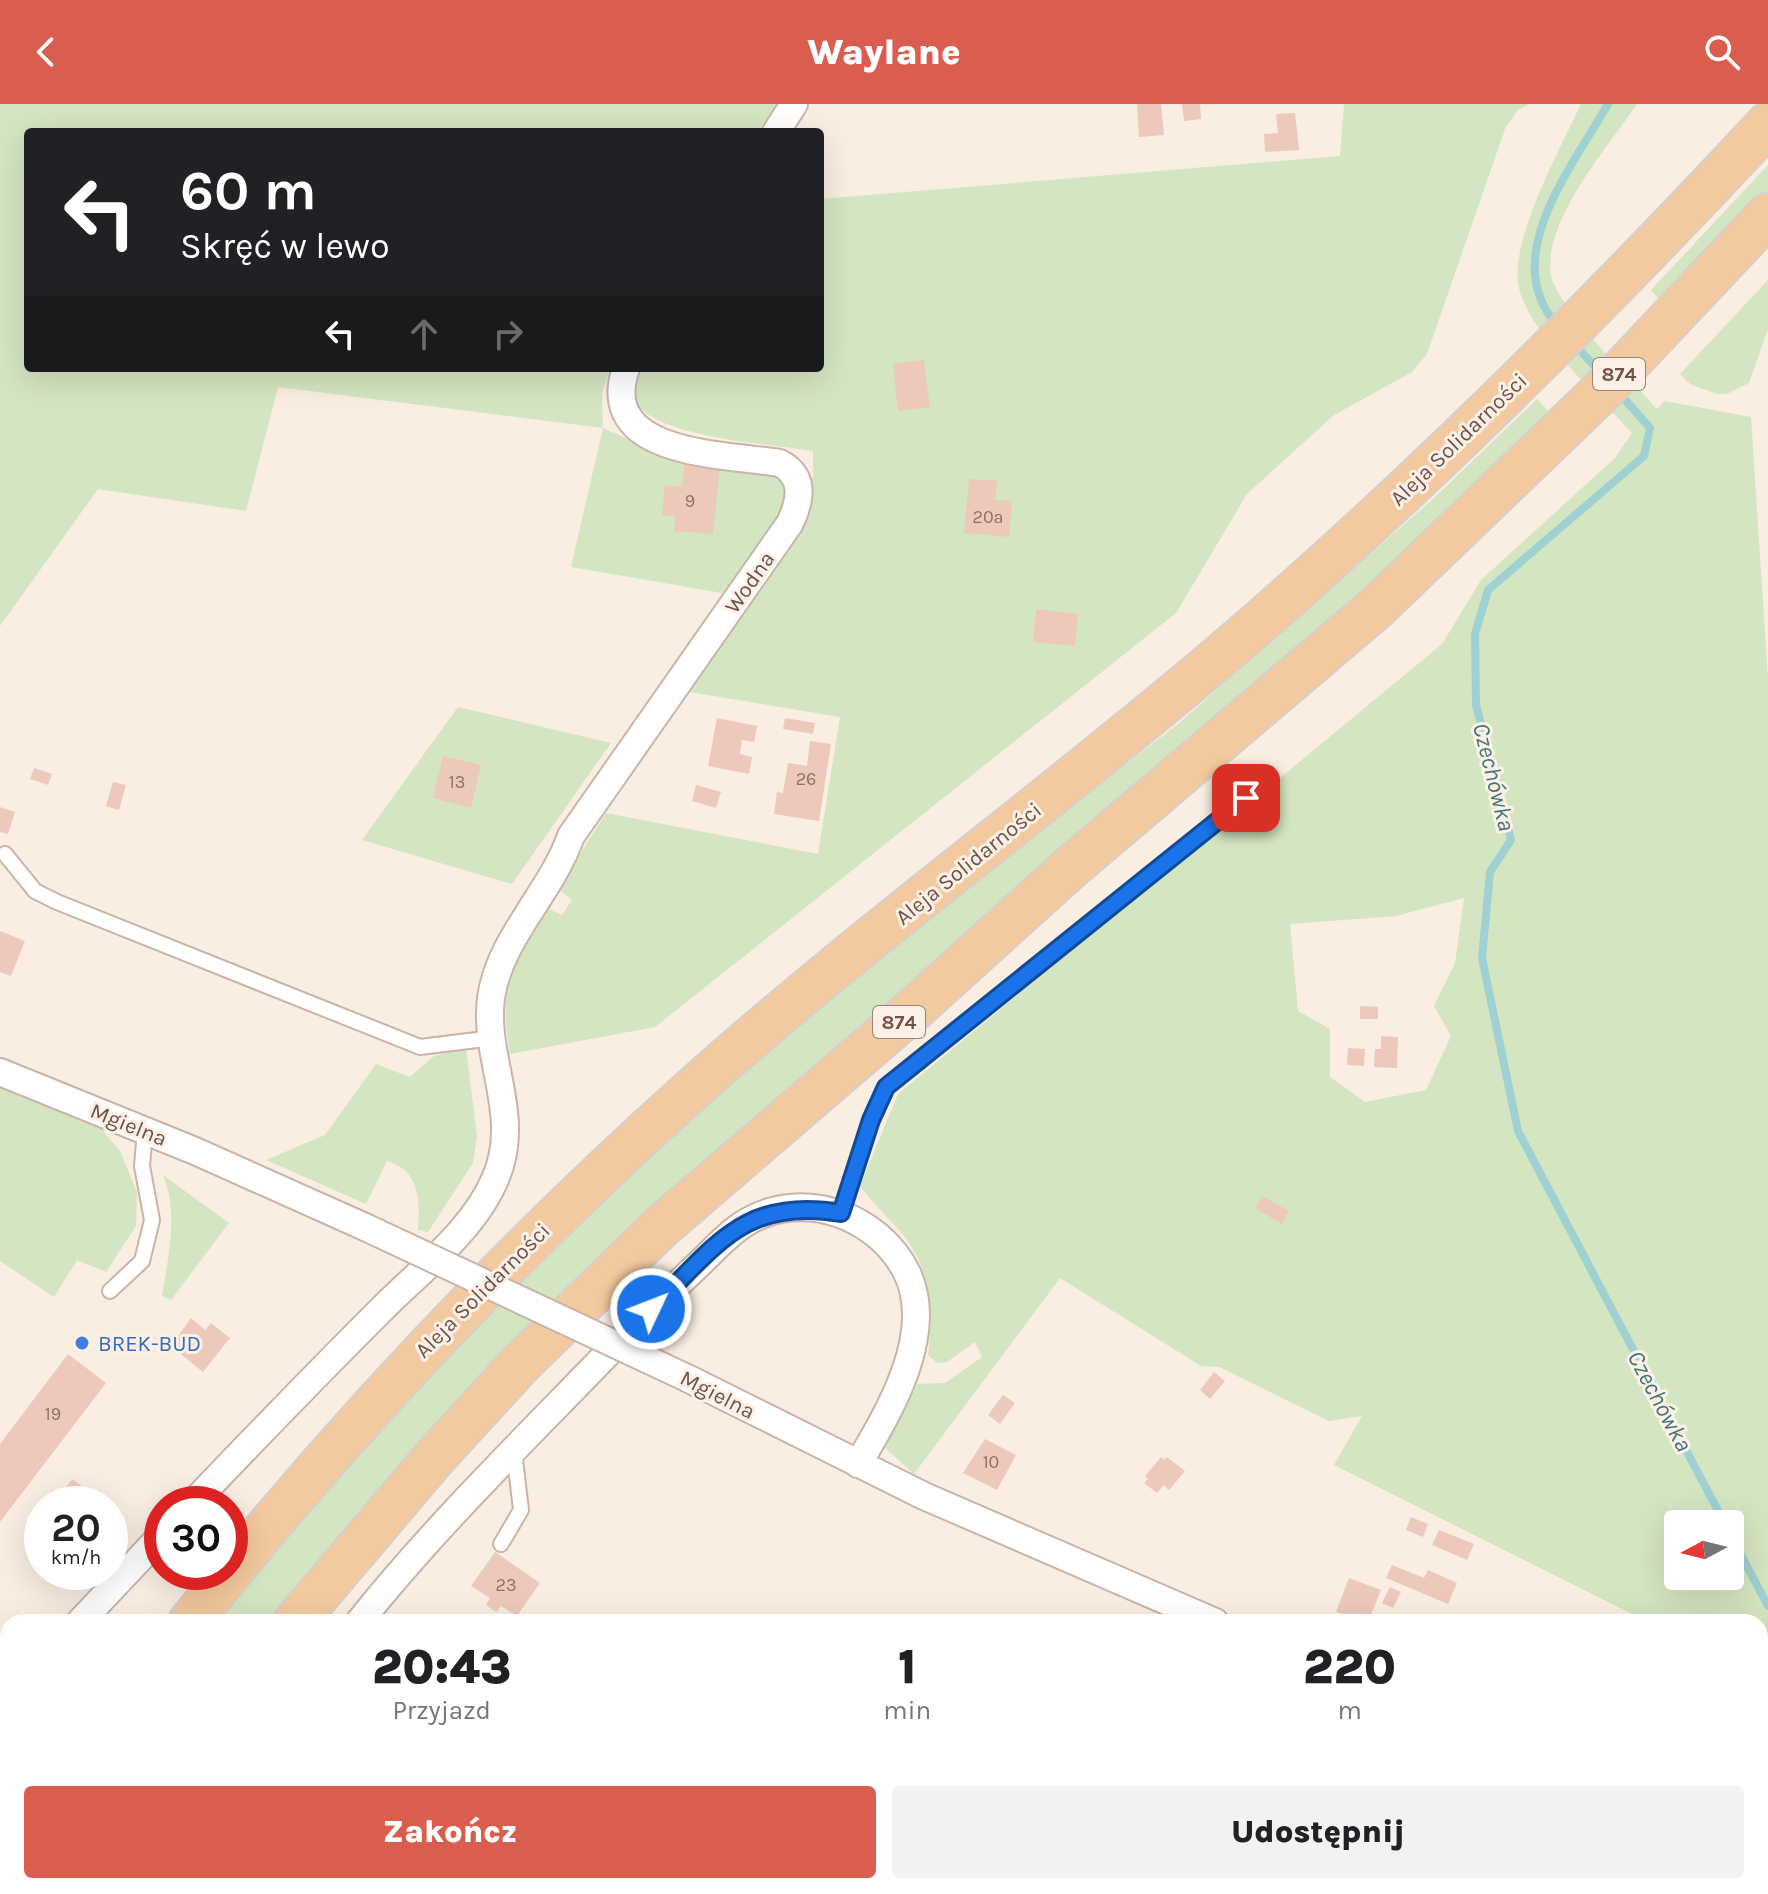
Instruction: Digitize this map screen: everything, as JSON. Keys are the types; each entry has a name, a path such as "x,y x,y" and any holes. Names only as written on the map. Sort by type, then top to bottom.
{"main road":[{"name":"Aleja Solidarności","path":"197,1614 327,1454 461,1310 601,1173 763,1029 1222,654 1410,487 1652,249 1768,124"},
{"name":"874","path":"302,1614 424,1469 520,1364 662,1226 913,1010 1070,868 1309,667 1538,456 1699,291 1768,215"}],"street":[{"path":"779,128 794,104"},
{"name":"Wodna","path":"493,1038 491,997 504,956 552,881 571,836 790,523 797,508 799,481 792,470 780,463 656,442 638,431 624,411 619,388 625,372"},
{"path":"210,1486 450,1240 485,1199 504,1155 506,1132 493,1038"},
{"name":"Mgielna","path":"0,1072 365,1227 687,1378 858,1464 1197,1614"},
{"path":"366,1614 514,1450 651,1309 747,1221 792,1208 841,1213 866,1226 901,1261 916,1302 917,1331 911,1358 858,1464"},
{"path":"88,1614 144,1554"}],"lane":[{"path":"841,1213 871,1120 886,1087 1270,779"},
{"path":"5,854 35,891 57,902 420,1047 493,1038"},
{"path":"110,1291 142,1261 152,1220 142,1166 145,1131"},
{"path":"501,1544 521,1510 514,1450"}],"green space":[{"path":"0,104 777,104 761,128 24,128 24,372 609,372 602,393 603,428 278,387 246,511 98,489 0,626"},
{"path":"1344,104 1529,104 1517,111 1505,129 1427,354 1412,372 1334,415 1247,494 1176,613 655,1027 510,1054 506,1010 510,977 547,908 562,915 572,900 558,889 606,813 818,854 840,717 690,692 805,508 813,476 813,451 718,438 668,424 649,415 636,403 631,386 633,372 824,372 824,199 1340,156"},
{"path":"1581,104 1637,104 1594,163 1567,209 1551,254 1551,275 1556,289 1581,325 1657,409 1665,401 1751,417 1768,679 1768,1614 1632,1614 1334,1465 1362,1416 1329,1421 1219,1367 1201,1366 1060,1278 914,1474 882,1445 913,1384 945,1383 982,1357 975,1342 947,1362 937,1363 928,1355 930,1305 924,1273 909,1243 860,1186 898,1094 1442,644 1481,580 1615,458 1632,433 1565,362 1533,320 1523,300 1518,282 1518,263 1530,217","holes":["1464,898 1455,963 1434,1006 1451,1036 1426,1090 1365,1102 1330,1077 1330,1029 1298,1011 1290,924 1396,916"]},
{"path":"1768,165 1768,198 1666,307 1651,290"},
{"path":"1768,280 1768,329 1749,383 1727,394 1717,394 1690,384 1680,374"},
{"path":"1537,399 1553,416 286,1602 277,1614 210,1614 230,1590 248,1590 248,1567 276,1532 633,1163 948,899 1178,724 1435,497"},
{"path":"603,428 631,440 770,462 791,490 791,502 728,594 571,567"},
{"path":"458,707 611,743 512,884 362,840"},
{"path":"466,1048 477,1136 473,1163 428,1232 418,1230 416,1188 398,1165 387,1161 366,1204 266,1160 325,1135 376,1064 410,1077 434,1056"},
{"path":"0,1084 99,1126 120,1151 137,1192 136,1226 106,1272 77,1260 54,1297 0,1261"},
{"path":"163,1175 229,1223 171,1300 162,1296 171,1220 168,1189"}],"building":[{"path":"1137,104 1161,104 1164,135 1139,137"},
{"path":"1182,104 1200,104 1201,119 1184,121"},
{"path":"1295,113 1299,150 1265,152 1264,134 1278,133 1276,114"},
{"path":"924,360 930,407 898,411 893,364"},
{"path":"684,463 720,467 713,534 674,531 675,516 662,515 665,485 682,487"},
{"path":"969,479 997,481 995,500 1012,501 1009,537 964,533"},
{"path":"1036,609 1078,614 1075,646 1033,642"},
{"path":"717,718 757,726 754,742 742,740 740,754 752,757 749,774 708,766"},
{"path":"785,718 815,723 813,734 783,729"},
{"path":"810,741 831,744 819,821 774,814 777,792 783,793 788,763 807,766"},
{"path":"443,756 481,765 471,808 433,798"},
{"path":"34,768 52,774 48,785 30,779"},
{"path":"113,782 126,785 119,810 106,806"},
{"path":"696,785 721,792 716,808 692,801"},
{"path":"0,807 15,812 8,834 0,832"},
{"path":"0,931 25,941 11,976 0,972"},
{"path":"1360,1006 1378,1007 1378,1019 1360,1019"},
{"path":"1381,1036 1398,1037 1397,1068 1374,1067 1375,1049 1381,1049"},
{"path":"1348,1048 1365,1049 1364,1066 1347,1065"},
{"path":"1262,1196 1289,1211 1282,1224 1255,1208"},
{"path":"191,1318 205,1330 211,1323 230,1338 203,1372 171,1346"},
{"path":"68,1354 106,1383 27,1486 24,1486 24,1491 0,1522 0,1444"},
{"path":"1214,1372 1225,1381 1210,1399 1200,1390"},
{"path":"1003,1395 1015,1403 1000,1424 988,1415"},
{"path":"985,1439 1016,1455 997,1490 963,1473"},
{"path":"1161,1457 1164,1460 1167,1457 1185,1471 1169,1490 1164,1485 1157,1493 1144,1483 1148,1479 1145,1476"},
{"path":"72,1479 82,1486 67,1486"},
{"path":"1411,1517 1428,1524 1423,1537 1406,1530"},
{"path":"1439,1530 1474,1544 1467,1560 1432,1545"},
{"path":"495,1552 540,1583 518,1614 501,1606 497,1612 486,1605 490,1598 471,1586"},
{"path":"1392,1565 1424,1578 1428,1570 1457,1583 1448,1604 1386,1578"},
{"path":"1349,1578 1381,1590 1371,1614 1336,1612"},
{"path":"1390,1587 1401,1592 1393,1608 1382,1603"}],"waterway":[{"name":"Czechówka","path":"1558,326 1541,300 1535,272 1537,243 1560,184 1608,104"},
{"name":"Czechówka","path":"1575,345 1601,373"},
{"name":"Czechówka","path":"1618,392 1650,428 1644,456 1488,590 1475,634 1476,705 1511,840 1490,872 1482,958 1518,1131 1718,1510"},
{"name":"Czechówka","path":"1744,1561 1768,1606"}],"place":[{"name":"BREK-BUD","path":"82,1343"}],"route":[{"path":"651,1309 747,1221 792,1208 841,1213 871,1120 886,1087 1246,798"}]}
